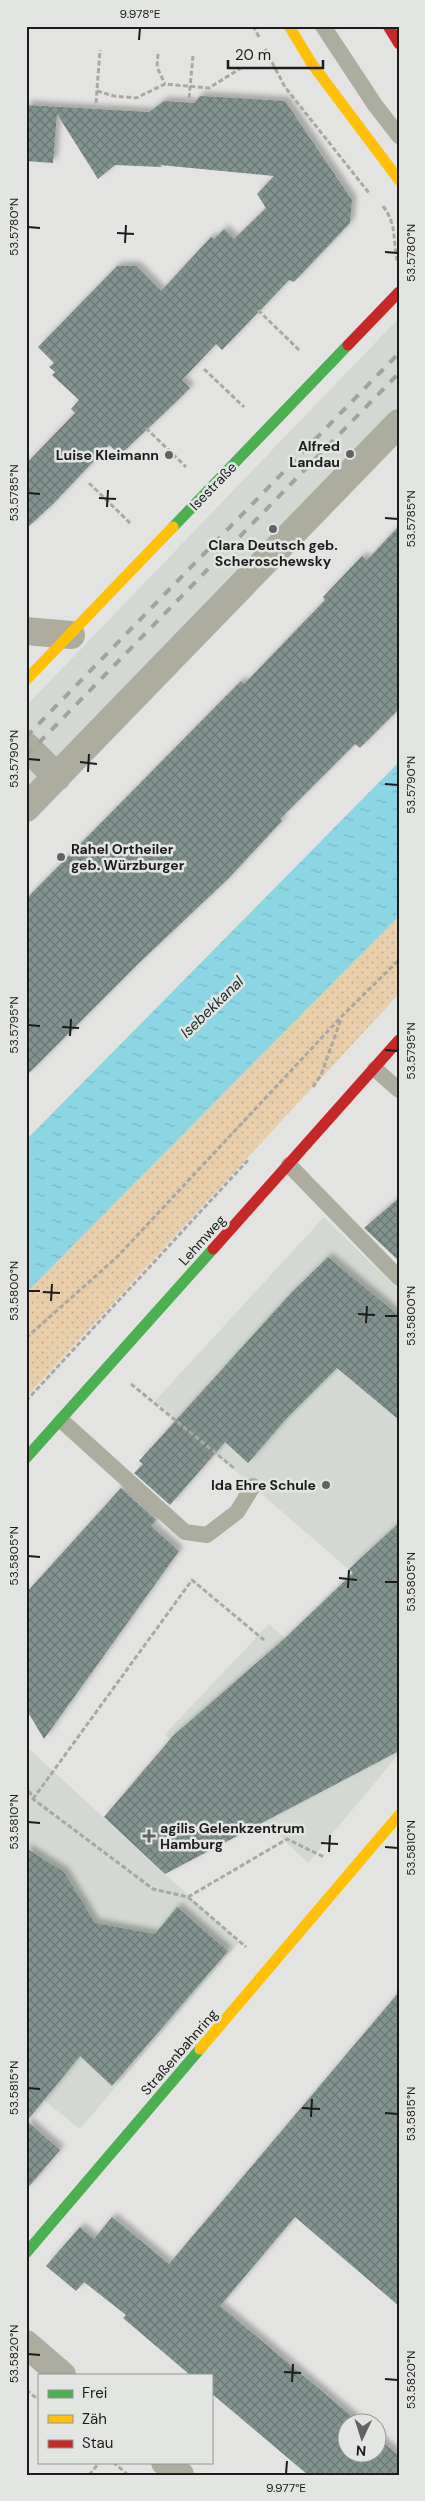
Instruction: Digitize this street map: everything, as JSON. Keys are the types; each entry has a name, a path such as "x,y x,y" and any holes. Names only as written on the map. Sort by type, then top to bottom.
{"street":[{"path":"289,26 312,64 399,180"},
{"path":"388,26 399,44"},
{"name":"Isestraße","path":"26,680 399,292"},
{"path":"26,808 399,423"},
{"path":"26,631 70,635"},
{"path":"26,746 57,777"},
{"name":"Lehmweg","path":"26,1458 62,1421 399,1040"},
{"name":"Straßenbahnring","path":"26,2253 271,1968 399,1815"},
{"path":"26,2344 61,2374"},
{"path":"167,2464 180,2475"}],"lane":[{"path":"323,26 375,106 399,136"},
{"path":"375,1069 399,1090"},
{"path":"288,1165 399,1278"},
{"path":"62,1421 185,1532 207,1535 237,1512 253,1486"}],"path":[{"path":"253,26 260,38"},
{"path":"96,103 100,50"},
{"path":"158,54 157,67 165,84"},
{"path":"189,98 193,56"},
{"path":"272,65 285,87 371,195"},
{"path":"97,91 114,96 136,98 165,84 209,88 240,68"},
{"path":"381,203 390,216 395,228 395,252 399,265"},
{"path":"258,310 299,350"},
{"path":"204,369 244,408"},
{"path":"146,428 186,467"},
{"path":"89,483 131,524"},
{"path":"26,1338 117,1257 342,1016 399,960"},
{"path":"309,1093 321,1075 335,1031 342,1016"},
{"path":"26,1401 251,1156"},
{"path":"110,1366 253,1486"},
{"path":"33,1799 192,1580 264,1640"},
{"path":"26,1784 33,1799 153,1889 188,1897 271,1968"},
{"path":"188,1897 287,1840 352,1870"},
{"path":"26,2390 38,2399"},
{"path":"89,2475 98,2464"},
{"path":"116,2464 128,2475"}],"shaded area":[{"path":"399,318 399,407 88,728 26,789 26,706"},
{"path":"399,916 399,994 26,1397 26,1293"},
{"name":"Ida Ehre Schule","path":"324,1217 399,1290 399,1754 308,1863 198,1759 152,1782 140,1773 171,1740 165,1734 269,1624 327,1676 396,1611 155,1401"},
{"path":"26,1746 239,1942 80,2129 26,2086"}],"water":[{"name":"Isebekkanal","path":"399,762 399,916 26,1293 26,1140"}],"building":[{"path":"200,96 285,101 352,200 350,223 294,282 289,280 222,350 216,344 182,380 190,388 120,455 109,445 53,504 26,529 26,464 75,413 71,409 79,400 52,375 55,372 49,367 54,363 38,347 117,266 136,266 161,291 211,237 214,239 224,229 234,239 266,208 257,194 274,176 160,165 162,167 115,165 98,179 57,114 53,163 26,161 26,105 149,112 164,101 194,103"},
{"path":"399,526 399,709 360,748 355,744 280,819 282,821 229,878 138,964 26,1076 26,899 241,681 244,684 325,600 323,597 362,556 367,560"},
{"path":"399,1198 399,1261 364,1228"},
{"path":"328,1257 399,1316 399,1420 337,1368 286,1419 248,1463 225,1442 170,1505 134,1473 143,1464 139,1461 291,1293"},
{"path":"121,1488 156,1520 151,1526 179,1551 44,1739 26,1709 26,1593"},
{"path":"399,1523 399,1751 165,1874 104,1817 173,1736 284,1639 353,1573 349,1569"},
{"path":"26,1848 64,1872 95,1923 155,1934 177,1907 228,1951 112,2086 80,2056 27,2121 60,2150 26,2190"},
{"path":"399,1992 399,2306 295,2217 220,2306 349,2414 338,2414 338,2464 388,2464 388,2447 399,2456 399,2475 308,2475 212,2394 212,2374 189,2374 123,2318 126,2315 84,2282 76,2291 46,2266 80,2227 94,2239 112,2217 169,2264"}],"railway":[{"path":"26,737 399,353"},
{"path":"26,756 399,373"}],"traffic: fast":[{"path":"173,527 348,345"},
{"path":"26,1458 213,1249"},
{"path":"26,2253 200,2049"}],"traffic: slow":[{"path":"289,26 312,64 399,180"},
{"path":"26,680 173,527"},
{"path":"200,2049 399,1815"}],"traffic: jam":[{"path":"388,26 399,44"},
{"path":"348,345 399,292"},
{"path":"213,1249 399,1040"}],"place":[{"name":"Alfred Landau","path":"350,454"},
{"name":"Luise Kleimann","path":"169,455"},
{"name":"Clara Deutsch geb. Scheroschewsky","path":"273,529"},
{"name":"Rahel Ortheiler geb. Würzburger","path":"61,857"},
{"name":"Ida Ehre Schule","path":"326,1485"},
{"name":"agilis Gelenkzentrum Hamburg","path":"149,1836"}]}
